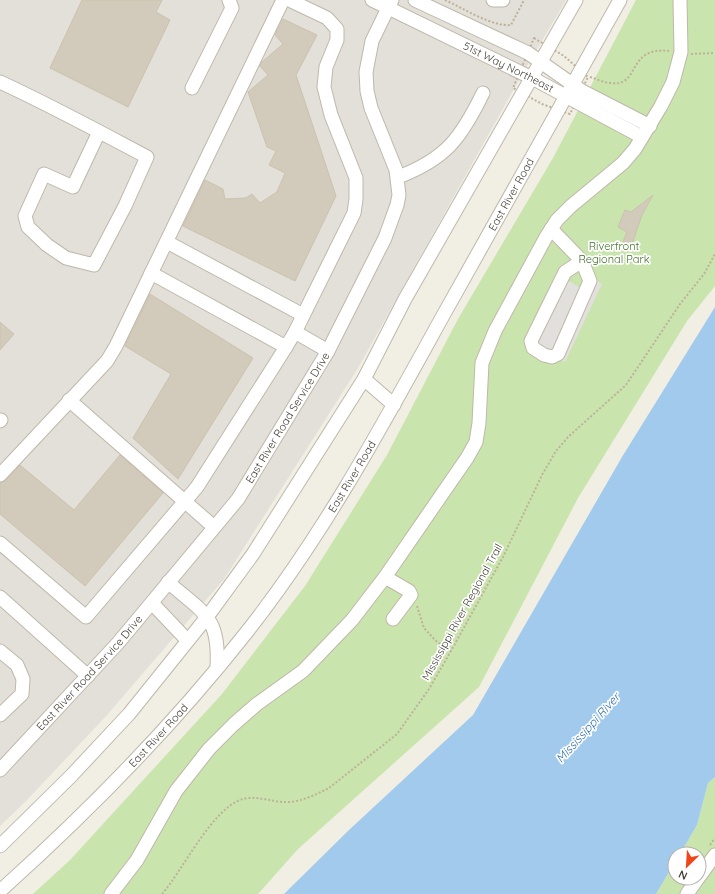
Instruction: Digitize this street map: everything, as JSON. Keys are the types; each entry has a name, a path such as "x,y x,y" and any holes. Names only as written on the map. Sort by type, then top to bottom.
{"street":[{"path":"192,88 232,8 229,0"},
{"path":"0,475 107,361 116,346 283,0"},
{"path":"0,544 86,617 184,500 197,487 295,332 354,214 356,178 331,115 324,87 326,67 337,40 337,29 327,18 289,0"},
{"name":"51st Way Northeast","path":"372,0 390,4 642,137"},
{"name":"51st Way Northeast","path":"415,0 528,54 572,85 650,126"},
{"path":"493,0 503,0"},
{"path":"0,846 36,812 114,731 207,617 253,554 364,378 405,299 576,0"},
{"name":"East River Road","path":"0,891 97,800 186,706 246,633 291,572 337,501 394,406 620,0"},
{"path":"111,894 137,860 176,792 209,749 257,704 303,671 321,654 352,620 385,577 468,458 476,442 479,422 482,363 495,331 551,229 571,206 623,164 650,126 673,82 681,52 680,0"},
{"name":"East River Road Service Drive","path":"0,770 88,676 152,603 251,480 328,351 393,220 399,195 398,177 385,140 371,108 367,91 366,72 372,41 390,4"},
{"path":"0,82 57,109 146,157 125,206 94,265 66,258 47,245 28,227 25,216 44,174 73,186 99,132"},
{"path":"398,177 420,168 444,152 459,134 483,93"},
{"path":"551,229 582,261 590,281 558,354 552,357 544,355 533,348 532,341 565,272 582,261"},
{"path":"166,242 303,315"},
{"path":"151,274 286,347"},
{"path":"295,332 328,351"},
{"path":"364,378 394,406"},
{"path":"69,400 214,527"},
{"path":"385,577 409,592 411,595 393,619"},
{"path":"168,582 207,617 214,628 218,646 217,667"},
{"path":"0,597 88,676"},
{"path":"152,603 187,640"},
{"path":"0,651 17,664 23,679 22,694 0,715"},
{"path":"707,866 715,855"}],"path":[{"path":"445,0 496,24 506,26 511,25 524,0"},
{"path":"588,77 612,84 619,83 628,78 640,58 646,53 658,50 715,53"},
{"name":"Mississippi River Regional Trail","path":"162,894 197,844 220,815 233,802 253,798 289,802 303,799 318,793 329,788 397,734 430,689 503,557 542,475 556,451 568,437 626,385 680,304 704,274 715,254"},
{"path":"411,595 419,610 424,628 436,641 451,651"}],"shaded area":[{"path":"0,0 566,0 520,78 358,368 224,579 107,715 26,801 0,826"},
{"path":"556,273 582,289 591,276 602,284 565,362 524,342"}],"green space":[{"name":"Riverfront Regional Park","path":"636,0 715,0 715,286 687,321 578,498 479,687 298,849 258,894 33,894 70,860 222,694 305,586 387,455 458,319 553,158"},
{"path":"715,777 715,894 656,894 667,875 667,886 707,886 707,846 685,846 697,825 708,783"}],"water":[{"name":"Mississippi River","path":"715,307 715,777 708,783 697,825 685,846 667,846 667,875 656,894 284,894 349,830 473,715 622,457"}],"building":[{"path":"82,0 162,0 156,12 170,20 128,107 50,68"},
{"path":"283,19 317,35 296,75 336,196 295,281 183,226 205,180 223,189 225,199 246,198 252,194 260,203 277,192 285,173 269,165 276,151 267,147 248,92 268,75 260,66 262,62 283,44 275,35"},
{"path":"653,195 642,215 631,247 622,244 627,232 618,227 625,210 631,212"},
{"path":"150,294 253,358 178,479 133,438 171,374 125,346"},
{"path":"0,322 14,334 0,350"},
{"path":"120,455 163,493 85,586 0,514 0,483 6,480 20,465 74,510"}]}
